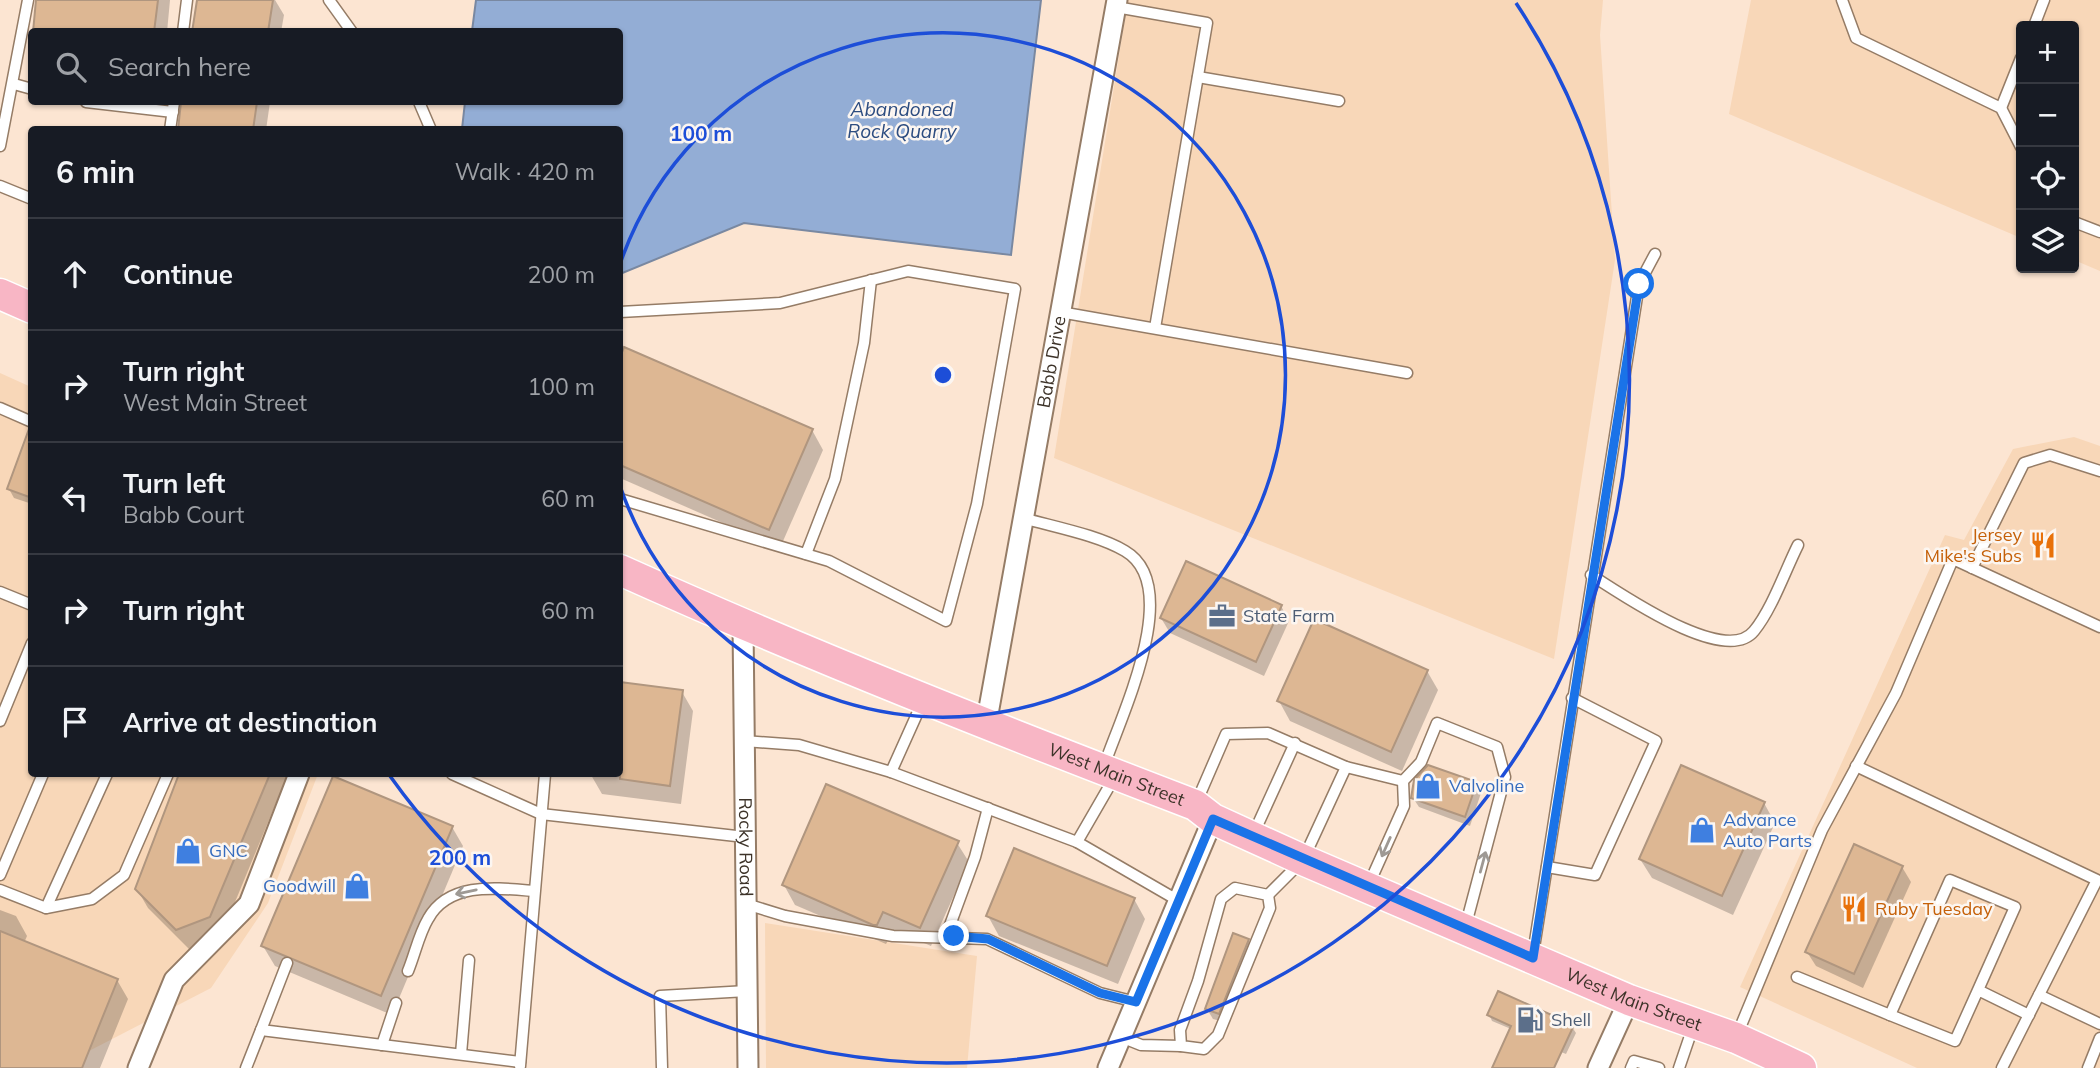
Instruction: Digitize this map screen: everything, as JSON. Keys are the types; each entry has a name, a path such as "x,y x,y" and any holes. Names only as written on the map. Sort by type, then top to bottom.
{"main road":[{"path":"0,293 28,306"},
{"name":"West Main Street","path":"623,571 743,625 1110,772 1204,812 1367,888 1629,1000 1736,1038 1801,1068"}],"street":[{"name":"Babb Drive","path":"986,724 1116,4"},
{"name":"Rocky Road","path":"743,625 748,1068"},
{"path":"138,1068 174,980 248,904 298,777"},
{"path":"1108,1068 1179,901 1204,812"},
{"path":"1598,1068 1629,1000"}],"lane":[{"path":"0,146 29,0"},
{"path":"184,28 187,0"},
{"path":"329,0 349,28"},
{"path":"1842,0 1856,38 2001,108 2016,137"},
{"path":"2036,21 2044,0"},
{"path":"1116,4 1207,23 1155,328"},
{"path":"2001,108 2016,70"},
{"path":"1198,77 1339,101"},
{"path":"14,84 28,88"},
{"path":"138,105 173,107 171,126"},
{"path":"420,105 429,126"},
{"path":"0,186 28,198"},
{"path":"2079,224 2100,232"},
{"path":"1533,958 1591,575 1639,284 1655,254"},
{"path":"623,312 780,303 908,271 1015,289 977,504 946,621 829,561 623,500"},
{"path":"806,554 835,479 864,344 871,280"},
{"path":"1060,312 1408,373"},
{"path":"0,408 28,420"},
{"path":"1972,568 2024,463 2050,455 2100,471"},
{"path":"1023,517 1125,551 1139,562 1147,580 1152,607 1147,638 1110,772 1077,842"},
{"path":"1591,575 1630,600 1693,632 1717,642 1737,641 1753,633 1798,545"},
{"path":"1736,1038 1822,830 1896,693 1953,559 2100,627"},
{"path":"0,592 28,603"},
{"path":"0,721 28,653"},
{"path":"1547,867 1595,875 1656,741 1572,698"},
{"path":"891,772 924,699"},
{"path":"1367,888 1404,806 1404,781 1421,762 1437,723 1497,747 1506,777 1465,928"},
{"path":"1204,812 1226,734 1268,733 1346,767 1404,781"},
{"path":"744,741 799,745 891,772 1077,842 1179,901"},
{"path":"1253,835 1295,743"},
{"path":"1856,766 2099,878 2002,1068"},
{"path":"1268,895 1303,860 1346,767"},
{"path":"0,876 42,777"},
{"path":"46,908 106,777"},
{"path":"0,890 46,908 92,899 124,875 167,777"},
{"path":"459,777 541,814 745,838"},
{"path":"261,1030 461,1054 520,1065 545,777"},
{"path":"946,936 975,857 988,808"},
{"path":"1797,977 1890,1015 1955,1041 2015,907 1950,880 1890,1015"},
{"path":"408,971 429,917 457,893 493,888 534,891"},
{"path":"1181,1046 1180,1030 1198,981 1221,899 1235,888 1268,895"},
{"path":"1121,1037 1141,1045 1204,1049 1218,1035 1270,908 1268,895"},
{"path":"746,904 785,916 892,936 988,939 1100,993 1136,1002"},
{"path":"461,1054 469,960"},
{"path":"246,1068 287,963"},
{"path":"1978,990 2029,1014"},
{"path":"662,1068 660,996 747,991"},
{"path":"2039,995 2100,1024"},
{"path":"382,1045 396,1003"},
{"path":"1679,1068 1694,1023"},
{"path":"2088,1068 2100,1038"},
{"path":"1631,1068 1634,1061 1659,1068"}],"shaded area":[{"path":"1128,0 1603,0 1600,35 1615,260 1554,659 1054,458"},
{"path":"1751,0 2100,0 2100,271 2079,262 2079,21 2016,21 2016,236 1729,114"},
{"path":"0,373 28,386 28,777 317,777 268,903 211,988 56,1068 0,1068"},
{"path":"2074,437 2100,446 2100,1068 1917,1068 1740,987 1945,535 1964,540 2013,449"},
{"path":"765,923 977,956 967,1068 766,1068"}],"water":[{"name":"Abandoned Rock Quarry","path":"476,0 1041,0 1011,255 744,223 623,273 623,126 462,126 465,105 623,105 623,28 472,28"}],"building":[{"path":"36,0 158,0 154,28 33,28"},
{"path":"197,0 273,0 269,28 193,28"},
{"path":"181,105 257,105 254,126 178,126"},
{"path":"624,347 813,429 769,530 623,466"},
{"path":"28,432 28,497 7,489"},
{"path":"1186,561 1282,605 1256,662 1160,618"},
{"path":"1314,619 1428,670 1391,752 1277,701"},
{"path":"623,682 683,690 670,786 620,779 623,777"},
{"path":"1428,765 1477,782 1465,817 1411,798 1414,780"},
{"name":"Advance Auto Parts","path":"1681,765 1765,802 1722,896 1639,859"},
{"path":"178,777 269,777 210,917 176,930 135,889"},
{"name":"Goodwill","path":"333,777 453,826 381,996 261,946"},
{"path":"826,784 959,841 920,928 883,912 877,925 873,925 782,885"},
{"name":"Ruby Tuesday","path":"1854,844 1903,866 1854,974 1805,952"},
{"path":"1014,848 1135,898 1107,966 986,916"},
{"path":"0,931 118,979 82,1068 0,1068"},
{"path":"1233,933 1249,939 1219,1014 1205,1009"},
{"path":"1498,991 1574,1025 1554,1068 1492,1068 1511,1026 1487,1015"}],"place":[{"name":"Jersey Mike's Subs","path":"2043,545"},
{"name":"State Farm","path":"1222,616"},
{"name":"Valvoline","path":"1428,786"},
{"name":"Advance Auto Parts","path":"1702,830"},
{"name":"GNC","path":"188,851"},
{"name":"Goodwill","path":"357,886"},
{"name":"Ruby Tuesday","path":"1854,909"},
{"name":"Shell","path":"1530,1020"}],"route":[{"path":"954,936 988,939 1100,993 1136,1002 1213,819 1533,958 1639,284"}]}
